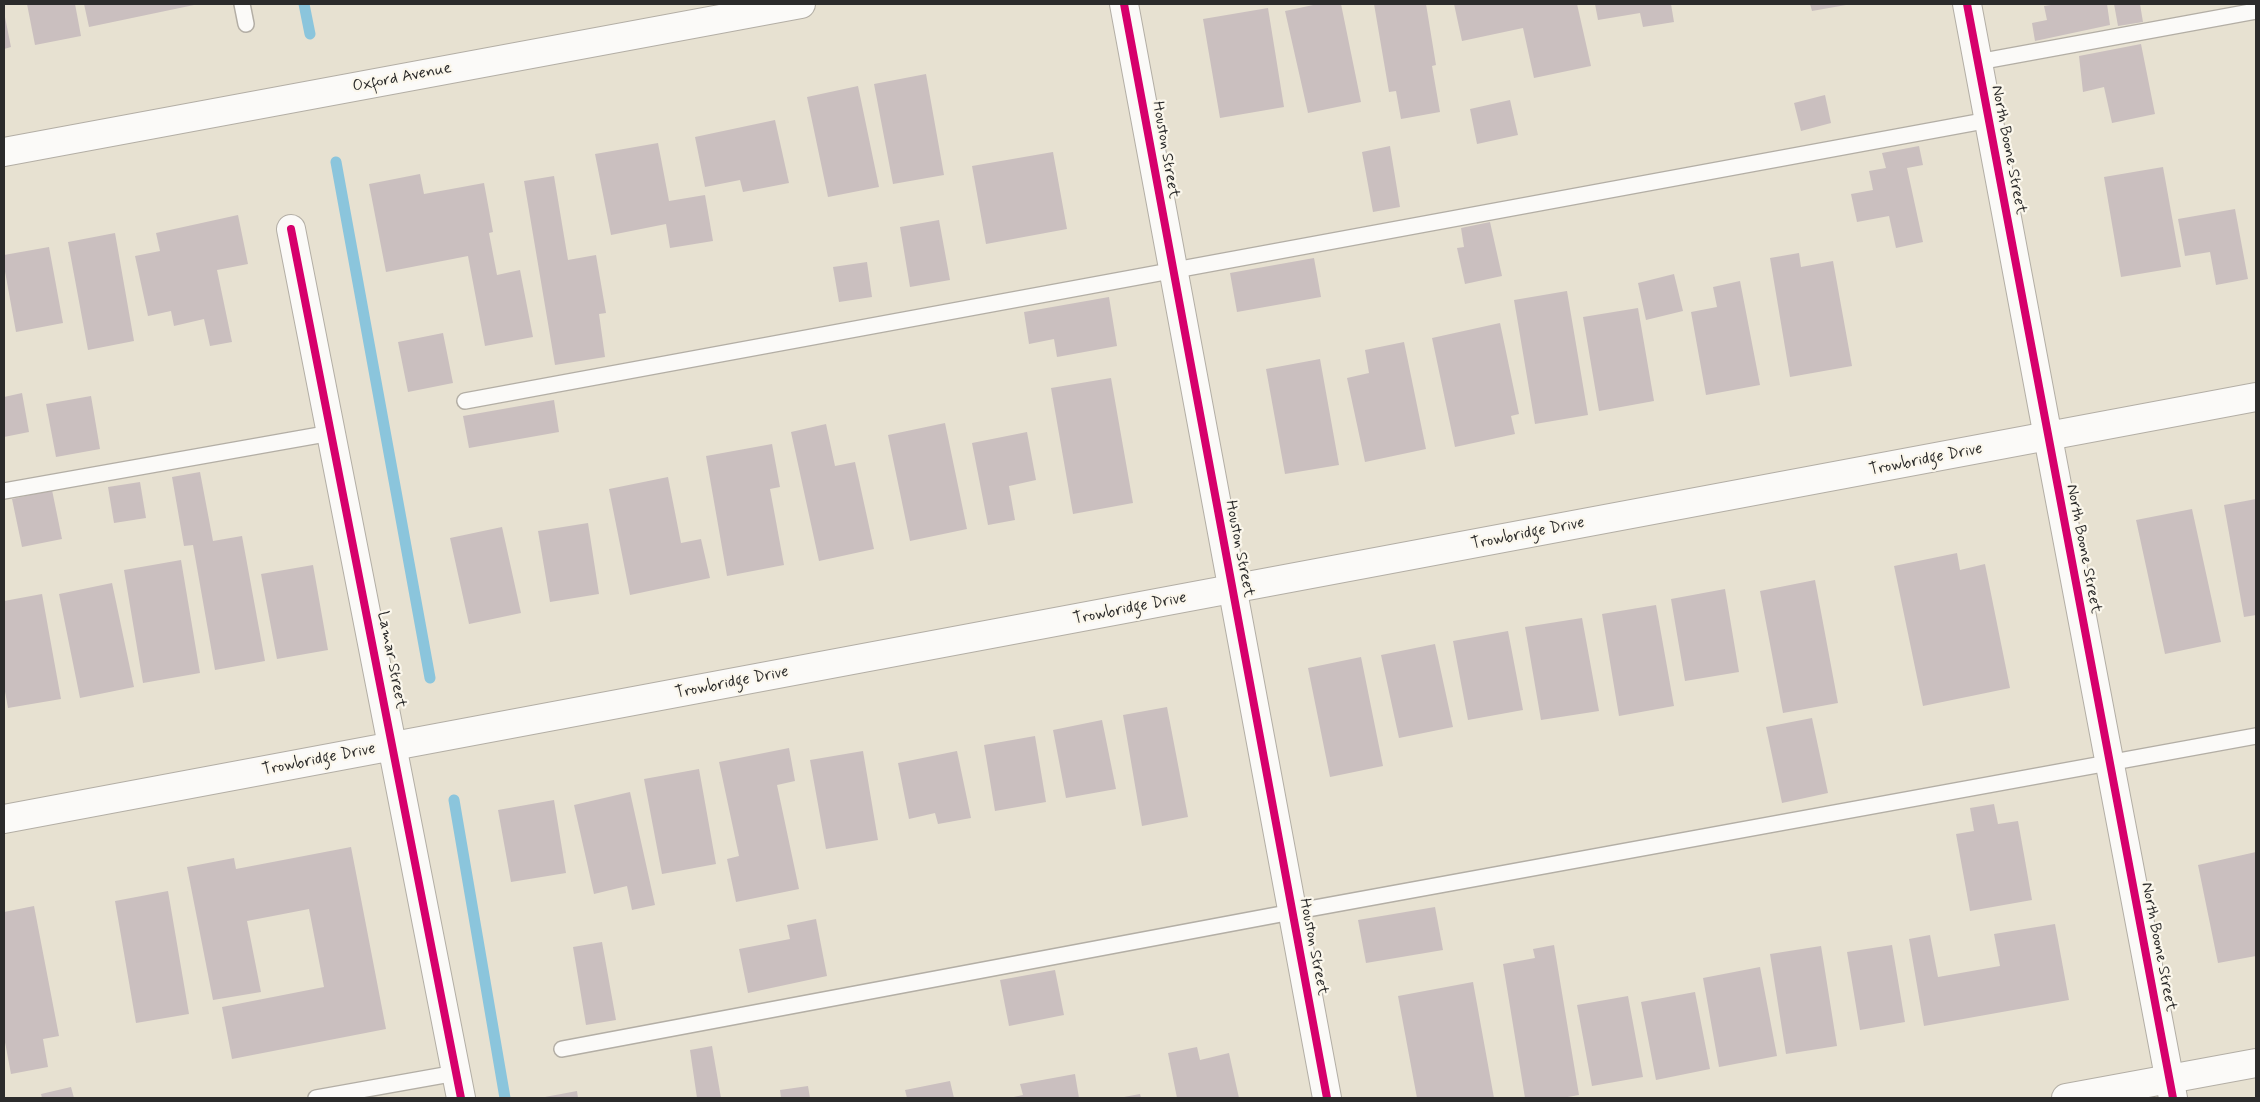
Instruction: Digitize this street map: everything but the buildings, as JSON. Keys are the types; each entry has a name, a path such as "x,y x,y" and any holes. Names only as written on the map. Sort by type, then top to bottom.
{"street":[{"name":"Oxford Avenue","path":"4,152 800,4"},
{"name":"Houston Street","path":"1124,4 1327,1098"},
{"name":"North Boone Street","path":"1967,4 2171,1089"},
{"name":"Lamar Street","path":"291,228 394,746 458,1086"},
{"name":"Trowbridge Drive","path":"4,820 2256,397"},
{"path":"2066,1098 2171,1089 2256,1063"}],"lane":[{"path":"242,4 246,24"},
{"path":"1978,62 2256,11"},
{"path":"465,401 1989,120"},
{"path":"4,492 332,433"},
{"path":"562,1049 1292,912 2256,736"},
{"path":"316,1098 458,1086"}],"waterway":[{"path":"304,4 310,34"},
{"path":"336,162 430,678"},
{"path":"454,800 505,1098"}],"cycle path":[{"path":"1124,4 1327,1098"},
{"path":"1967,4 2173,1098"},
{"path":"291,229 461,1098"}]}
